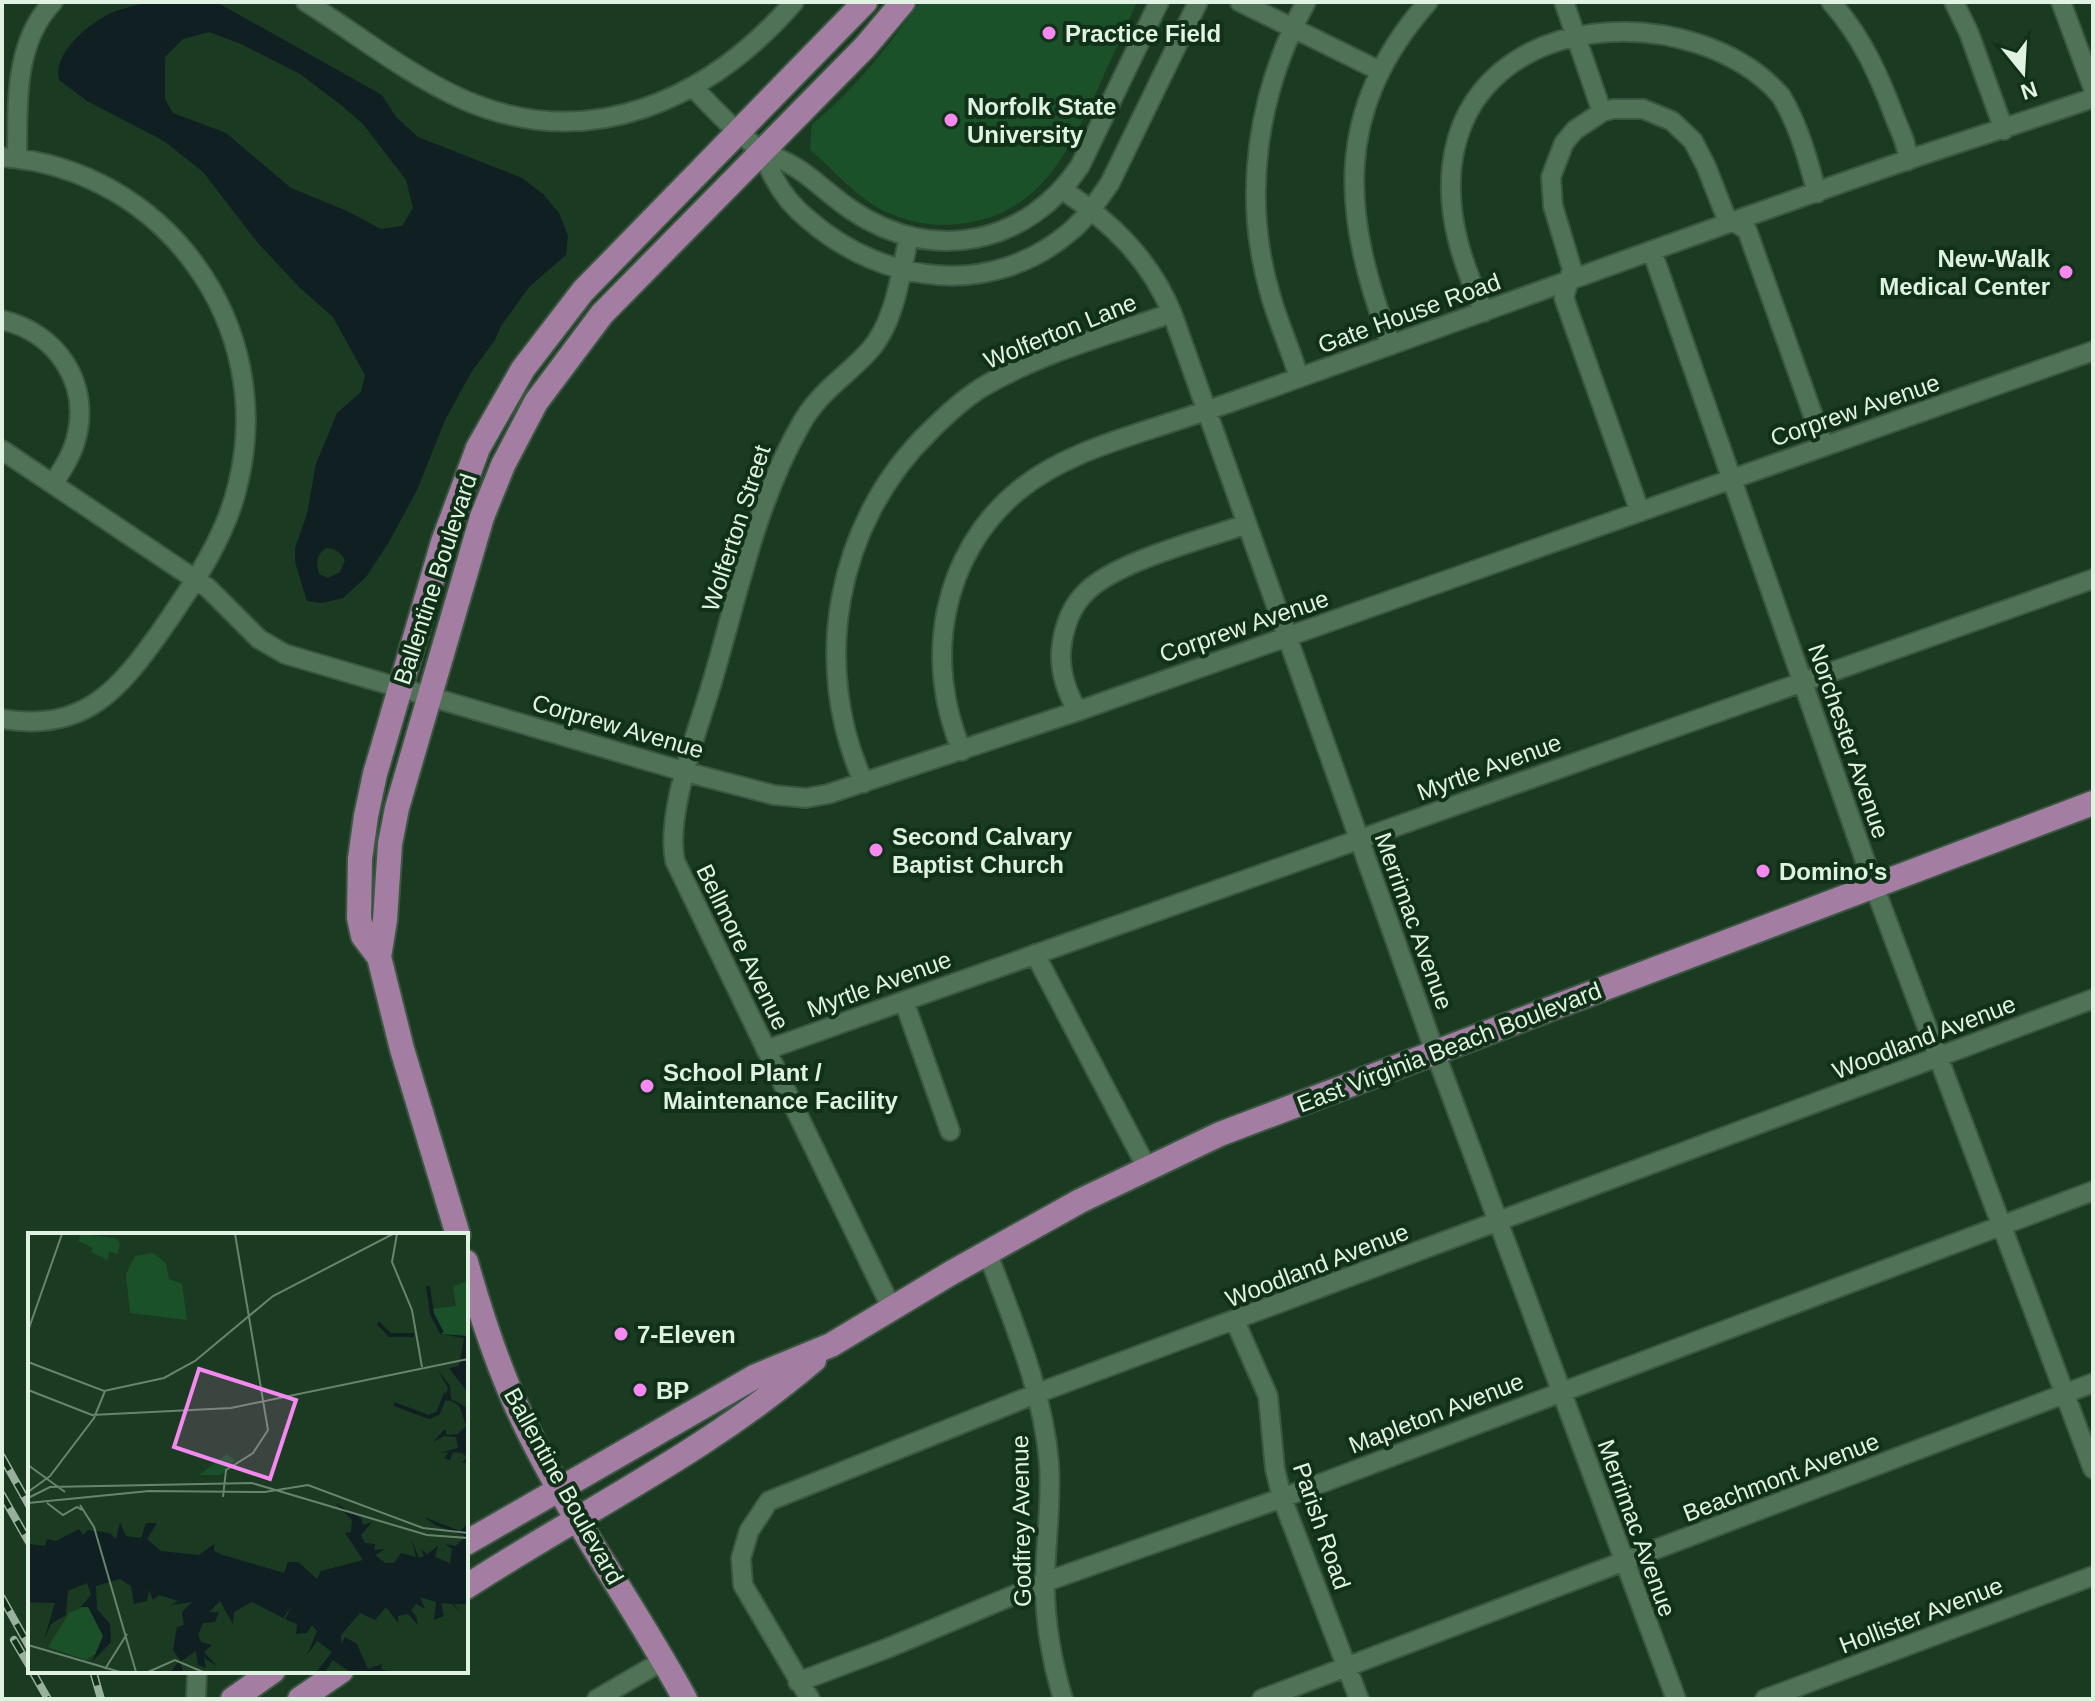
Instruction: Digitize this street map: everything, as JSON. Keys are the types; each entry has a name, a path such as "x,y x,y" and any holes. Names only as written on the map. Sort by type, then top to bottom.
{"main road":[{"name":"Ballentine Boulevard","path":"379,957 369,948 361,927 360,859 375,774 443,542 478,448 504,400 551,330 583,291 865,2"},
{"name":"Ballentine Boulevard","path":"457,1233 402,1049 379,957 390,844 397,808 482,517 503,465 536,402 602,314 865,47 903,2"},
{"name":"East Virginia Beach Boulevard","path":"468,1542 756,1376 831,1345 1080,1201 1220,1134 2093,803"},
{"name":"Ballentine Boulevard","path":"468,1268 490,1340 513,1398 578,1521 685,1699"},
{"name":"East Virginia Beach Boulevard","path":"468,1586 707,1442 772,1396 831,1345"},
{"path":"233,1699 270,1673"},
{"path":"300,1699 338,1673"}],"street":[{"path":"2,719 45,722 96,704 114,690 151,645 196,580 228,516 243,458 244,390 229,325 202,271 184,249 136,205 83,175 55,165 10,158 23,57 38,20 53,2"},
{"path":"309,3 436,86 464,100 514,115 592,121 622,116 656,105 693,87 747,51 794,2"},
{"path":"693,87 761,152 801,169 854,212 883,227 942,242 984,237 1027,220 1063,190 1080,166 1159,2"},
{"path":"761,152 774,179 805,218 852,251 901,270 941,276 997,270 1049,247 1072,230 1092,209 1110,183 1198,2"},
{"path":"1240,2 1380,71"},
{"path":"1299,378 1262,262 1256,191 1262,120 1278,62 1306,2"},
{"path":"1391,345 1364,266 1356,229 1353,197 1359,129 1380,71 1428,2"},
{"path":"1564,2 1578,19 1602,112"},
{"path":"1831,2 1845,17 1876,66 1900,131 1907,161"},
{"path":"1954,2 1969,33 2004,130"},
{"path":"2061,2 2093,88"},
{"path":"1484,312 1461,254 1452,217 1452,165 1458,138 1479,92 1495,72 1529,42 1578,19"},
{"path":"1701,26 1743,52 1780,95 1808,159 1817,193"},
{"name":"Gate House Road","path":"962,751 946,704 940,654 942,626 958,572 984,527 1017,491 1050,469 1120,439 2093,98"},
{"path":"1640,512 1564,298 1572,269 1553,206 1551,177 1564,143 1581,124 1602,112 1643,109 1672,121 1686,133 1706,166 1726,217 1747,230 1824,446"},
{"name":"Merrimac Avenue","path":"1063,190 1092,209 1131,245 1145,263 1172,313 1435,1052 1676,1699"},
{"name":"Wolferton Street","path":"686,772 774,479 802,421 823,393 871,349 882,333 909,236"},
{"name":"Norchester Avenue","path":"1652,251 1874,886 2093,1469"},
{"name":"Wolferton Lane","path":"864,783 841,715 836,683 836,640 844,582 861,534 883,487 918,442 977,390 1031,363 1172,313"},
{"path":"2,320 28,330 50,344 62,357 77,383 80,403 76,441 53,484"},
{"name":"Corprew Avenue","path":"2,450 196,580 219,598 259,639 285,654 686,772 789,797 828,794 962,751 2093,351"},
{"path":"1078,711 1065,680 1061,659 1062,639 1074,607 1085,592 1112,574 1159,554 1247,524"},
{"name":"Myrtle Avenue","path":"766,1050 2093,579"},
{"name":"Bellmore Avenue","path":"686,772 672,830 675,861 892,1309"},
{"path":"1035,954 1147,1168"},
{"name":"Woodland Avenue","path":"810,1699 743,1585 741,1558 749,1531 769,1501 1038,1393 2093,999"},
{"path":"904,1001 950,1131"},
{"name":"Mapleton Avenue","path":"798,1682 1045,1582 1282,1498 2093,1191"},
{"name":"Godfrey Avenue","path":"988,1254 1038,1393 1049,1466 1046,1614 1063,1699"},
{"name":"Parish Road","path":"1235,1321 1268,1396 1275,1469 1282,1498 1359,1699"},
{"name":"Beachmont Avenue","path":"1262,1699 2093,1383"},
{"name":"Hollister Avenue","path":"1765,1699 2093,1576"},
{"path":"597,1699 664,1660"},
{"path":"196,1699 197,1673"}],"green space":[{"name":"Norfolk State University","path":"920,2 1137,2 1083,121 1058,163 1044,182 1027,197 1008,210 985,219 940,225 894,216 865,199 810,150 812,124 856,82"}],"shaded area":[{"path":"148,2 220,4 382,95 396,117 418,137 522,178 543,194 559,213 568,236 566,255 529,287 472,371 445,420 417,490 389,542 366,577 343,598 322,603 307,601 295,562 295,548 307,514 316,464 337,413 361,392 365,375 333,317 299,287 258,243 203,172 164,141 87,101 59,80 58,71 65,52 80,35 110,14","holes":["209,32 241,44 300,74 363,124 406,180 413,208 402,226 381,229 291,188 226,133 173,113 165,99 165,57 183,39","326,548 337,551 345,560 340,572 328,578 319,574 317,567 319,556"]}],"railway":[{"path":"2,1457 28,1503"},
{"path":"2,1495 28,1540"},
{"path":"2,1598 28,1644"},
{"path":"14,1640 28,1664"},
{"path":"33,1673 48,1699"},
{"path":"94,1673 101,1699"}],"place":[{"name":"Practice Field","path":"1049,33"},
{"name":"Norfolk State University","path":"951,120"},
{"name":"New-Walk Medical Center","path":"2066,272"},
{"name":"Second Calvary Baptist Church","path":"876,850"},
{"name":"Domino's","path":"1763,871"},
{"name":"School Plant / Maintenance Facility","path":"647,1086"},
{"name":"7-Eleven","path":"621,1334"},
{"name":"BP","path":"640,1390"}]}
